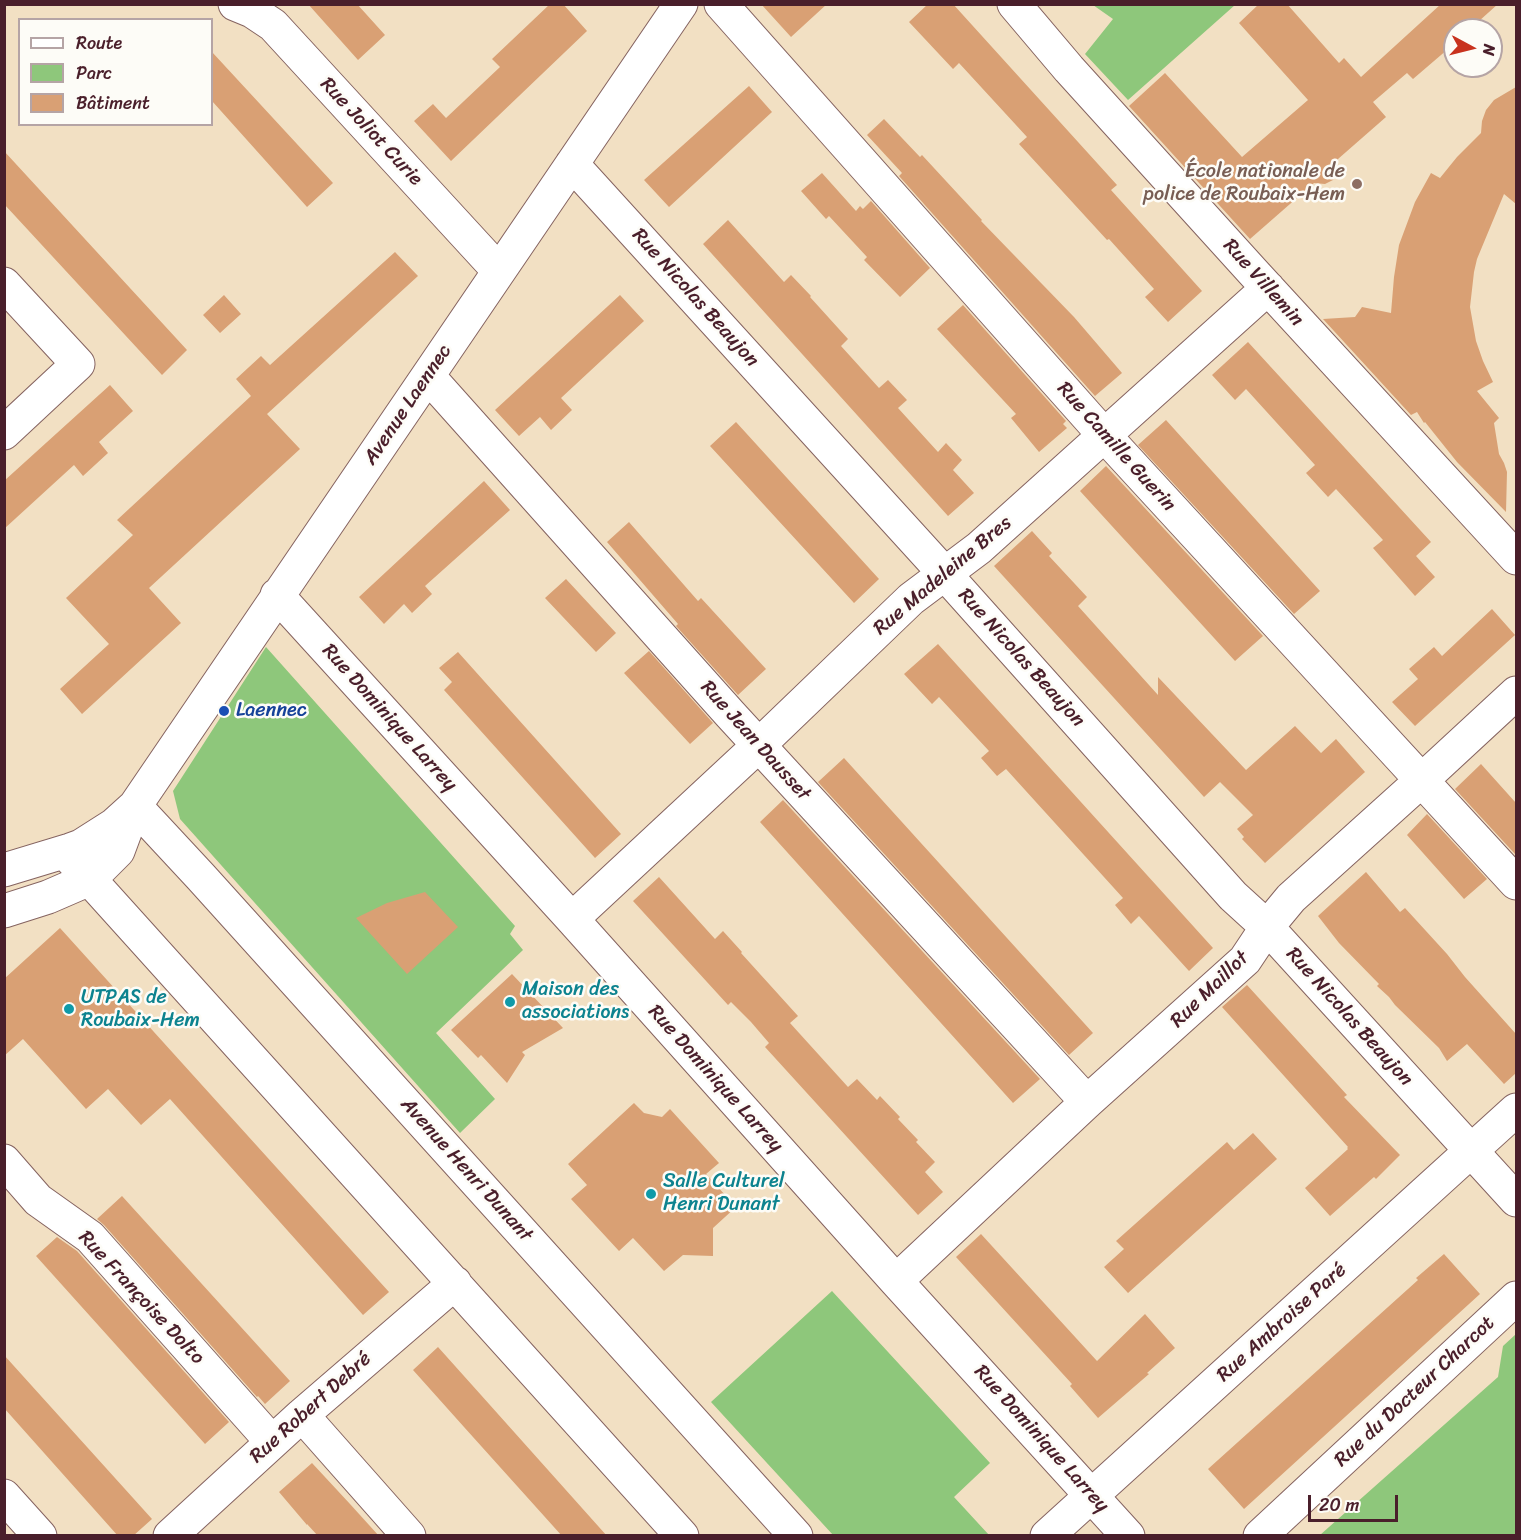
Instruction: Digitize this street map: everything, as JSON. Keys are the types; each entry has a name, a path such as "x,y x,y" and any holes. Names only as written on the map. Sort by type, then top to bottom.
{"street":[{"name":"Rue Joliot Curie","path":"235,4 252,11 273,25 499,271"},
{"name":"Avenue Laennec","path":"135,806 681,4"},
{"name":"Rue Camille Guerin","path":"722,4 1104,435 1516,883"},
{"name":"Rue Villemin","path":"1014,4 1069,69 1516,558"},
{"name":"Rue Nicolas Beaujon","path":"572,164 945,574 1233,896 1267,927 1471,1151"},
{"path":"4,284 78,364 4,433"},
{"name":"Rue Madeleine Bres","path":"572,919 758,746 911,599 979,548 1268,288"},
{"name":"Rue Jean Dausset","path":"428,376 758,746 1087,1102"},
{"name":"Rue Dominique Larrey","path":"278,595 1128,1536"},
{"name":"Rue Maillot","path":"896,1281 1087,1102 1245,960 1267,927 1291,898 1516,693"},
{"path":"4,870 81,846 114,825 135,806"},
{"path":"4,911 48,897 78,884 97,872 118,851 135,806"},
{"name":"Avenue Henri Dunant","path":"135,806 796,1536"},
{"path":"65,852 682,1536"},
{"name":"Rue Ambroise Paré","path":"1047,1536 1516,1110"},
{"path":"1471,1151 1516,1200"},
{"name":"Rue Françoise Dolto","path":"4,1161 38,1200 90,1237 272,1442"},
{"name":"Rue Robert Debré","path":"170,1536 302,1415 454,1283"},
{"name":"Rue du Docteur Charcot","path":"1260,1536 1516,1298"},
{"path":"302,1415 409,1536"},
{"path":"4,1496 40,1536"}],"green space":[{"path":"1093,5 1235,5 1128,100 1085,54 1113,19"},
{"path":"266,647 515,926 510,934 523,950 436,1033 495,1099 460,1133 180,819 173,791"},
{"path":"832,1291 990,1463 954,1497 989,1535 833,1535 711,1402"},
{"path":"1516,1334 1516,1535 1320,1535 1498,1377 1503,1346"}],"building":[{"path":"308,4 357,4 385,35 358,60"},
{"path":"550,4 563,4 587,31 451,161 414,121 433,104 446,118 500,67 492,59"},
{"path":"761,4 827,4 791,37"},
{"path":"928,4 953,4 1117,185 1111,190 1202,291 1168,322 1145,297 1154,289 1019,144 1027,137 959,63 953,69 909,22"},
{"path":"1259,4 1287,4 1339,63 1344,58 1361,77 1441,4 1498,4 1482,18 1443,18 1443,53 1413,79 1407,73 1373,102 1386,117 1338,159 1336,176 1333,180 1325,184 1314,183 1250,239 1129,106 1165,73 1242,157 1308,100 1239,23"},
{"path":"213,53 333,183 307,207 213,102"},
{"path":"749,86 772,112 669,207 644,180"},
{"path":"1516,87 1516,204 1504,194 1477,259 1470,307 1476,341 1493,382 1477,391 1499,418 1494,423 1499,454 1507,472 1506,512 1457,462 1417,412 1411,415 1323,319 1355,317 1362,307 1391,313 1399,245 1415,202 1431,173 1440,178 1481,133 1486,110 1494,100"},
{"path":"884,119 920,157 922,155 981,221 1074,317 1122,373 1095,396 899,176 902,173 867,135"},
{"path":"4,151 187,350 162,375 4,204"},
{"path":"822,173 856,211 860,206 863,209 871,201 930,268 900,297 864,260 867,257 829,216 826,219 801,191"},
{"path":"728,220 784,282 791,275 811,296 848,339 841,346 879,388 888,380 907,400 898,408 938,452 946,443 962,460 953,470 974,493 948,516 703,244"},
{"path":"395,252 418,276 267,414 300,449 149,588 181,623 82,714 60,689 109,644 66,598 133,535 117,520 251,396 236,379 261,356 270,365"},
{"path":"224,295 241,314 220,333 203,315"},
{"path":"620,295 644,321 561,398 572,410 551,430 540,417 519,436 495,410"},
{"path":"963,305 1066,421 1063,424 1067,428 1039,452 1011,418 1016,414 937,329"},
{"path":"1248,342 1431,542 1416,556 1435,577 1415,596 1373,548 1383,540 1336,489 1328,497 1306,473 1315,465 1246,389 1235,400 1212,375"},
{"path":"110,385 133,411 99,442 108,453 83,476 74,465 4,529 4,481"},
{"path":"1166,420 1320,591 1294,614 1138,445"},
{"path":"736,422 879,579 854,603 710,446"},
{"path":"1106,466 1263,636 1235,661 1080,491"},
{"path":"484,481 510,510 425,586 432,594 412,613 404,604 384,624 359,597"},
{"path":"629,522 698,601 701,598 766,669 738,695 676,626 678,624 607,542"},
{"path":"1032,531 1052,553 1049,556 1087,597 1078,606 1158,695 1158,677 1246,770 1295,726 1321,753 1336,739 1365,772 1265,863 1242,839 1244,837 1237,829 1253,815 1220,782 1204,797 994,566"},
{"path":"566,579 616,633 596,652 545,598"},
{"path":"1492,609 1515,635 1415,726 1392,702 1418,679 1409,669 1434,647 1442,656"},
{"path":"938,644 1213,948 1189,971 1139,916 1131,924 1115,905 1123,898 1006,769 997,776 981,758 989,751 939,697 932,704 904,674"},
{"path":"649,651 713,723 690,744 624,673"},
{"path":"458,652 621,834 595,858 444,690 452,682 439,668"},
{"path":"844,758 1093,1033 1069,1055 818,782"},
{"path":"1481,764 1516,803 1515,854 1455,789"},
{"path":"783,800 1040,1079 1013,1103 760,822"},
{"path":"1427,814 1487,879 1464,899 1407,835"},
{"path":"1366,872 1400,912 1405,908 1516,1034 1516,1073 1504,1084 1467,1044 1447,1061 1439,1048 1377,986 1379,984 1339,943 1318,916"},
{"path":"659,877 715,939 723,931 742,952 798,1016 790,1023 848,1087 857,1079 877,1100 880,1096 900,1117 898,1119 935,1162 925,1172 943,1192 918,1215 765,1047 769,1043 751,1022 731,1002 728,1005 633,901"},
{"path":"425,892 458,927 407,974 356,918 387,903"},
{"name":"UTPAS de Roubaix-Hem","path":"60,928 389,1292 363,1315 170,1099 141,1125 108,1089 86,1109 23,1039 4,1056 4,979"},
{"name":"Maison des associations","path":"512,974 563,1028 522,1052 525,1055 507,1083 481,1055 478,1058 451,1030"},
{"path":"1247,985 1347,1095 1344,1097 1400,1155 1376,1179 1374,1177 1330,1216 1305,1188 1348,1147 1222,1007"},
{"name":"Salle Culturel Henri Dunant","path":"634,1103 644,1113 662,1117 670,1109 719,1163 706,1174 736,1207 713,1228 713,1256 683,1255 664,1271 633,1238 619,1251 571,1199 587,1185 568,1164"},
{"path":"1253,1133 1277,1159 1128,1293 1104,1267 1124,1249 1116,1241 1227,1142 1234,1150"},
{"path":"122,1196 290,1381 265,1404 97,1219"},
{"path":"981,1234 1097,1361 1145,1314 1175,1348 1098,1418 1070,1386 1072,1384 956,1257"},
{"path":"57,1237 77,1251 229,1422 205,1444 36,1256"},
{"path":"1444,1254 1480,1294 1244,1509 1208,1469"},
{"path":"438,1347 607,1536 562,1536 413,1370"},
{"path":"4,1355 152,1519 133,1536 118,1536 4,1408"},
{"path":"312,1463 379,1536 318,1536 307,1525 279,1492"}],"place":[{"name":"École nationale de police de Roubaix-Hem","path":"1357,184"},
{"name":"Laennec","path":"224,711"},
{"name":"Maison des associations","path":"510,1002"},
{"name":"UTPAS de Roubaix-Hem","path":"69,1009"},
{"name":"Salle Culturel Henri Dunant","path":"651,1194"}]}
